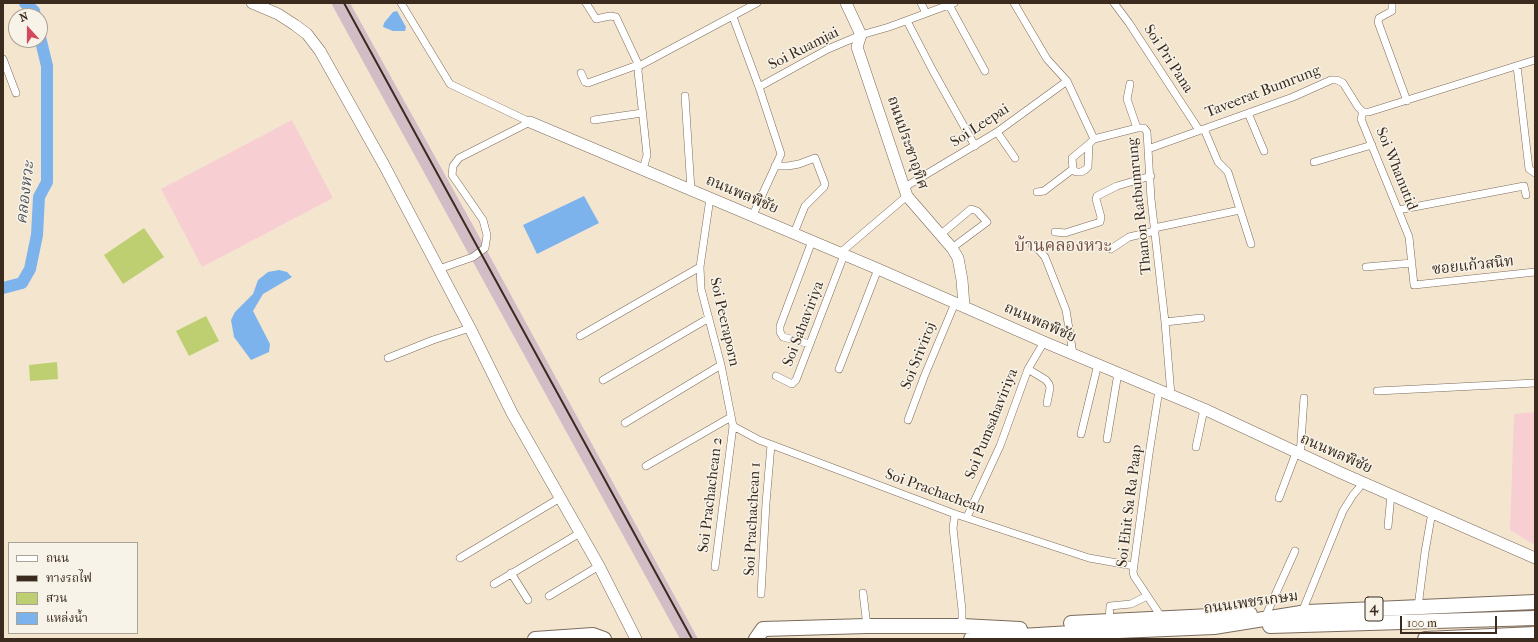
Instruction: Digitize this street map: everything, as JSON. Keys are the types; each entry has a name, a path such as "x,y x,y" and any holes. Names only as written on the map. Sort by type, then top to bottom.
{"highway":[{"name":"ถนนเพชรเกษม","path":"971,639 1072,633 1214,628 1304,612 1535,602"},
{"path":"1002,627 1304,612"},
{"path":"1214,628 1535,618"},
{"path":"756,639 763,629 867,626 1002,627 1072,633"},
{"path":"1425,639 1535,634"},
{"path":"535,639 593,635 604,639"}],"street":[{"path":"252,3 278,14 295,25 307,34 320,51 384,165 470,328 512,412 599,566 636,639"},
{"path":"401,3 450,84 530,122"},
{"path":"586,3 596,19 610,16 616,17 639,66 638,71 647,155 643,169"},
{"path":"581,73 585,82 588,83 635,66 639,66 757,3"},
{"name":"ถนนประชาอุทิศ","path":"846,3 861,35 857,46 906,192 952,248 958,258 962,280 960,304"},
{"path":"921,3 926,13"},
{"path":"1014,3 1047,59 1067,81 1091,141 1088,168 1081,172 1076,172 1073,168 1072,158 1091,141"},
{"name":"Soi Pri Pana","path":"1114,3 1202,129 1218,162 1228,172 1251,244"},
{"path":"1392,3 1392,11 1379,18 1378,22 1407,101"},
{"path":"952,4 985,71"},
{"name":"Soi Ruamjai","path":"760,87 828,49 861,35 907,21 952,4"},
{"path":"733,17 760,87 782,154 752,217"},
{"path":"907,21 975,146"},
{"path":"3,59 16,93"},
{"path":"1363,112 1369,112 1407,101 1535,60"},
{"path":"1517,66 1530,169 1535,173"},
{"name":"Taveerat Bumrung","path":"1148,150 1331,80 1337,80 1343,83 1358,107 1363,112"},
{"name":"Soi Leepai","path":"842,254 906,192 997,132 1067,81"},
{"path":"1130,84 1127,99 1137,128"},
{"path":"685,96 691,190"},
{"name":"Soi Whanutid","path":"1363,112 1361,119 1409,237 1414,285"},
{"path":"594,120 642,113"},
{"path":"1248,113 1264,151"},
{"path":"439,269 473,257 485,248 487,235 483,220 452,175 453,166 459,158 530,122"},
{"name":"ถนนพลพิชัย","path":"530,122 643,169 752,217 794,233 960,304 1044,342 1204,409 1298,454 1535,558"},
{"name":"Thanon Ratbumrung","path":"1091,141 1137,128 1144,128 1147,132 1154,230 1165,322 1170,395"},
{"path":"997,132 1015,158"},
{"path":"1314,162 1372,145"},
{"path":"775,166 799,164 815,158 825,184 824,187 805,206 794,233"},
{"path":"1037,192 1044,191 1073,168"},
{"path":"1055,232 1065,233 1100,222 1101,218 1096,199 1097,196 1117,186 1151,176"},
{"path":"1398,210 1524,186 1526,195"},
{"name":"Soi Peeraporn","path":"710,198 700,267 701,289 721,366 733,426"},
{"path":"940,235 971,209 977,211 987,222 952,248"},
{"path":"1111,249 1129,237 1209,216 1240,210"},
{"path":"810,344 783,337 780,332 780,326 812,241"},
{"path":"1032,245 1045,257 1066,310 1073,354"},
{"name":"Soi Sahaviriya","path":"776,376 792,384 794,383 810,344 842,254"},
{"path":"1366,267 1412,263"},
{"path":"580,336 598,322 700,267"},
{"path":"839,370 878,269"},
{"name":"ซอยแก้วสนิท","path":"1414,285 1535,272"},
{"name":"Soi Sriviroj","path":"908,420 924,377 960,304"},
{"path":"602,380 709,318"},
{"path":"1165,322 1201,318"},
{"path":"388,358 433,340 470,328"},
{"name":"Soi Pumsahaviriya","path":"967,518 1000,446 1028,369 1044,342"},
{"path":"1081,434 1098,364"},
{"path":"625,423 721,366"},
{"path":"1028,369 1046,380 1049,384 1050,388 1047,403"},
{"path":"1107,439 1118,373"},
{"path":"1377,391 1535,383"},
{"name":"Soi Ehit Sa Ra Paap","path":"1160,390 1148,461 1134,566 1134,576 1162,618"},
{"path":"1279,498 1298,454 1304,398"},
{"path":"1196,447 1204,409"},
{"path":"646,466 731,417"},
{"name":"Soi Prachachean","path":"733,426 771,445 955,514 1089,558 1134,566"},
{"name":"Soi Prachachean 2","path":"715,567 733,426"},
{"name":"Soi Prachachean 1","path":"761,594 771,445"},
{"path":"1304,612 1343,511 1362,482"},
{"path":"1388,526 1391,495"},
{"path":"460,558 560,498"},
{"path":"1418,607 1432,512"},
{"path":"955,514 953,528 962,610 962,626"},
{"path":"494,584 580,533"},
{"path":"1267,613 1295,551"},
{"path":"549,596 599,566"},
{"path":"511,573 528,600"},
{"path":"863,593 867,626"},
{"path":"1108,621 1110,606 1131,604 1147,596"}],"shaded area":[{"path":"331,3 350,3 698,639 680,639"},
{"path":"292,120 333,198 202,267 161,189"},
{"path":"1535,412 1535,545 1510,530 1514,414"}],"green space":[{"path":"144,228 164,257 123,284 104,255"},
{"path":"206,316 219,341 189,356 176,331"},
{"path":"57,362 58,379 30,381 29,365"}],"water":[{"path":"397,11 406,27 405,31 393,31 383,27 384,23 393,12"},
{"path":"584,196 599,223 537,254 523,225"},
{"path":"279,270 287,272 292,277 263,294 253,311 270,344 269,352 251,360 234,337 231,320 235,312 253,294 258,280 268,272"}],"waterway":[{"name":"คลองหวะ","path":"25,3 31,8"},
{"name":"คลองหวะ","path":"3,288 22,283 30,269 37,235 39,197 47,182 47,66 43,48"}],"railway":[{"path":"344,3 692,639"}],"district":[{"name":"บ้านคลองหวะ","path":"1063,247"}]}
